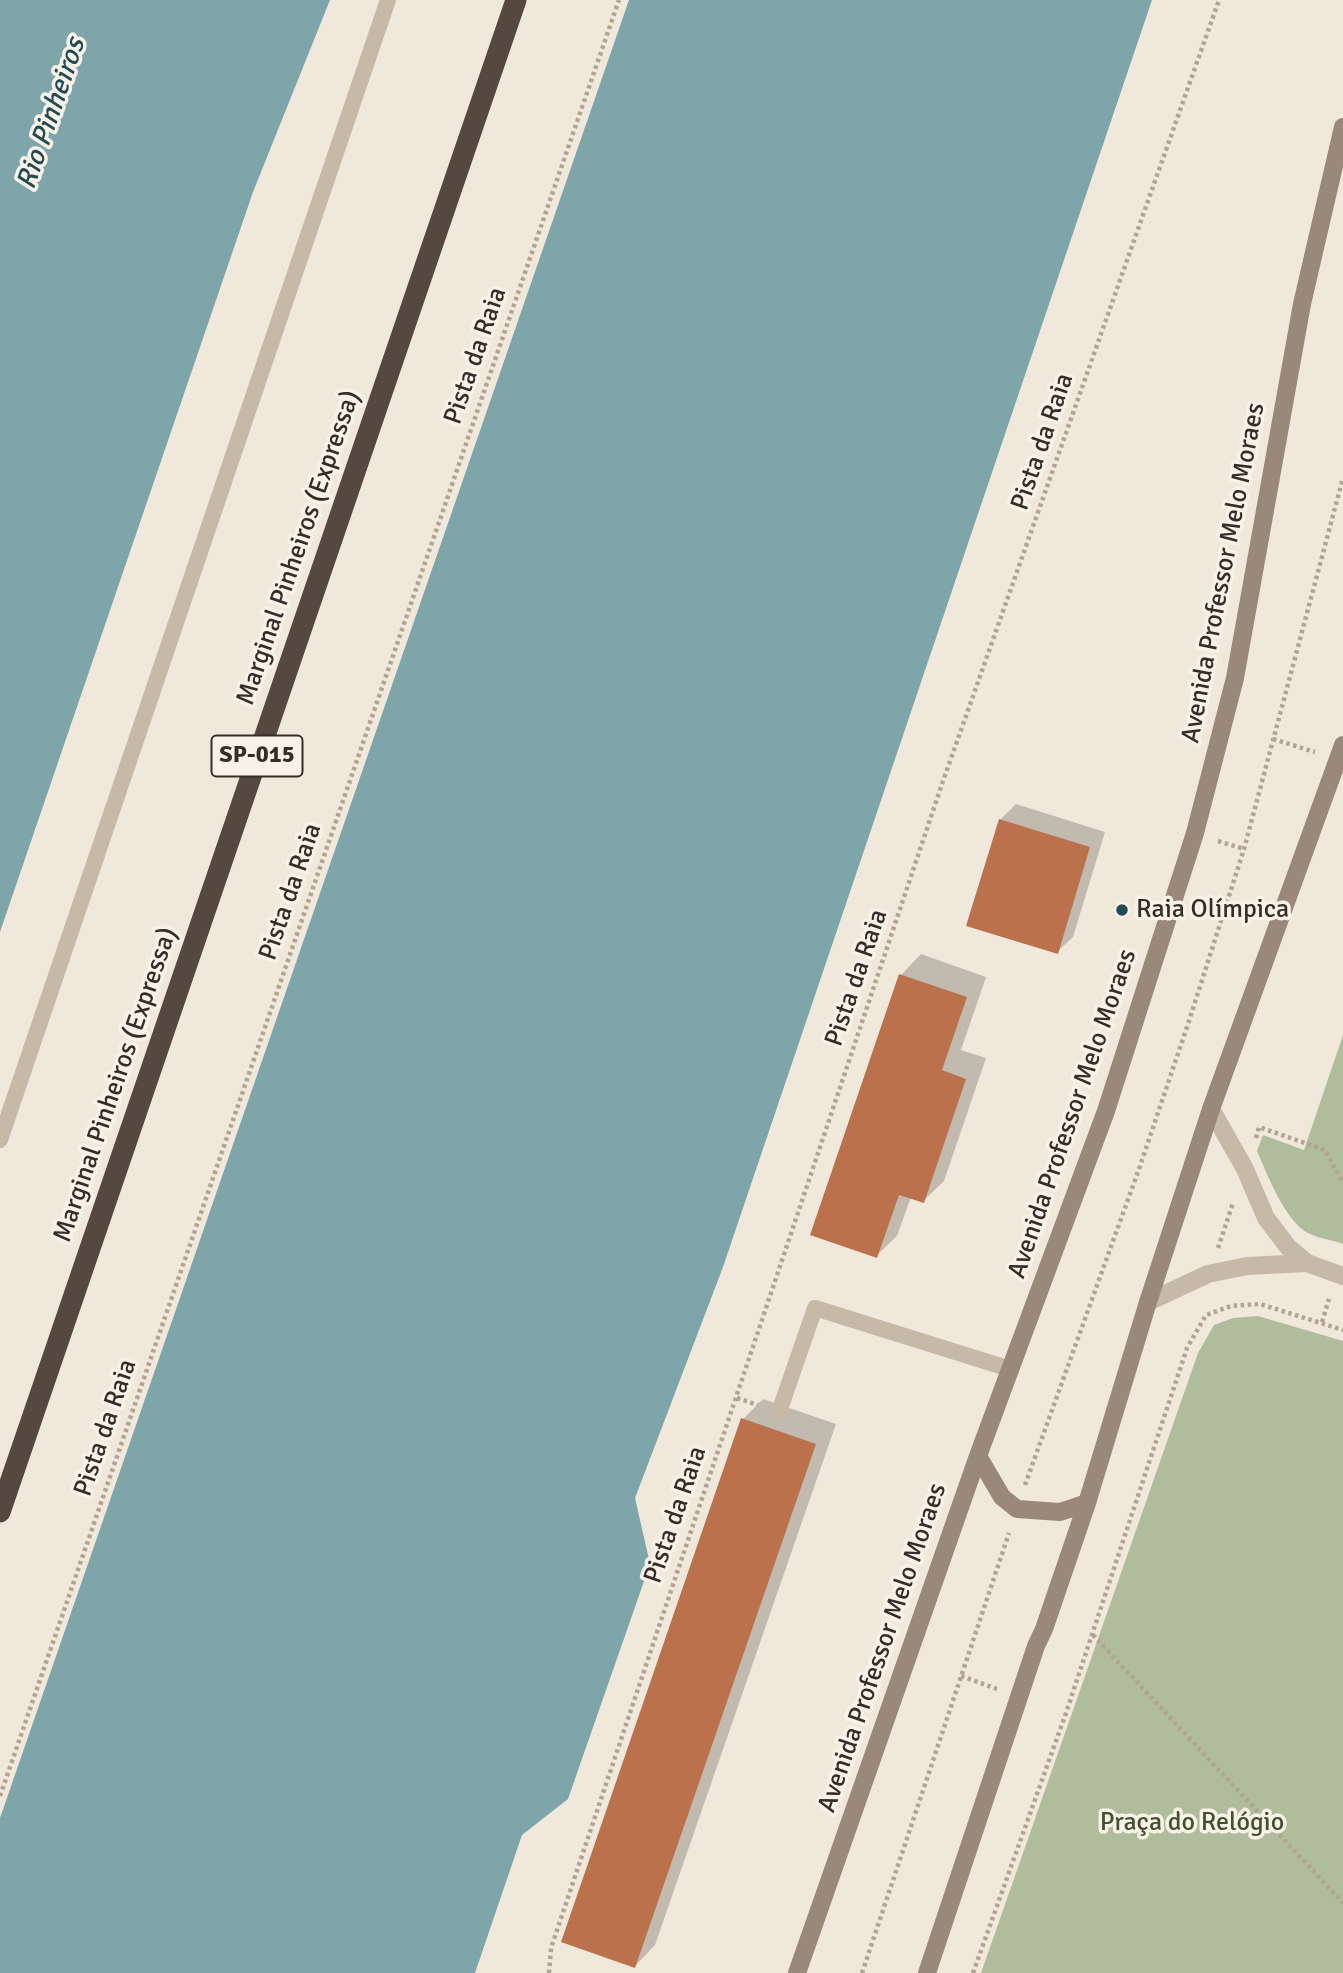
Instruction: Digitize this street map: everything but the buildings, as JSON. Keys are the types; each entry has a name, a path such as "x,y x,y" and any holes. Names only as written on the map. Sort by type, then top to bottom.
{"highway":[{"name":"Marginal Pinheiros (Expressa)","path":"0,1512 516,0"}],"street":[{"name":"Avenida Professor Melo Moraes","path":"797,1973 978,1456 1106,1111 1195,834 1235,678 1303,304 1343,127"},
{"path":"927,1973 1087,1503 1148,1302 1212,1109 1341,752"},
{"path":"1212,1109 1245,1169 1266,1218 1288,1247 1307,1263 1343,1276"},
{"path":"1148,1302 1208,1275 1247,1266 1307,1263"},
{"path":"978,1456 1002,1497 1017,1509 1060,1512 1087,1503"}],"lane":[{"path":"0,1140 388,0"},
{"path":"779,1412 815,1308 1010,1369"}],"path":[{"name":"Pista da Raia","path":"0,1796 619,0"},
{"name":"Pista da Raia","path":"549,1973 551,1948 943,781 1219,0"},
{"path":"862,1973 1017,1509 1189,1021 1244,849 1343,478"},
{"path":"1273,738 1341,752"},
{"path":"1252,1147 1259,1127 1325,1150 1343,1183"},
{"path":"1208,1275 1237,1192"},
{"path":"1322,1322 1329,1299"},
{"path":"973,1973 1093,1634 1187,1348 1206,1315 1231,1306 1260,1304 1343,1330"},
{"path":"1093,1634 1343,1903"},
{"path":"961,1676 1019,1697"}],"green space":[{"path":"1343,1035 1343,1244 1306,1232 1290,1217 1257,1151 1263,1135 1304,1150"},
{"name":"Praça do Relógio","path":"1258,1316 1343,1341 1343,1973 981,1973 1198,1353 1214,1325 1233,1318"}],"water":[{"name":"Rio Pinheiros","path":"0,0 330,0 253,192 0,932"},
{"path":"629,0 1152,0 723,1267 635,1498 650,1564 568,1799 522,1835 475,1973 0,1973 0,1818"}],"place":[{"name":"Raia Olímpica","path":"1122,910"}]}
